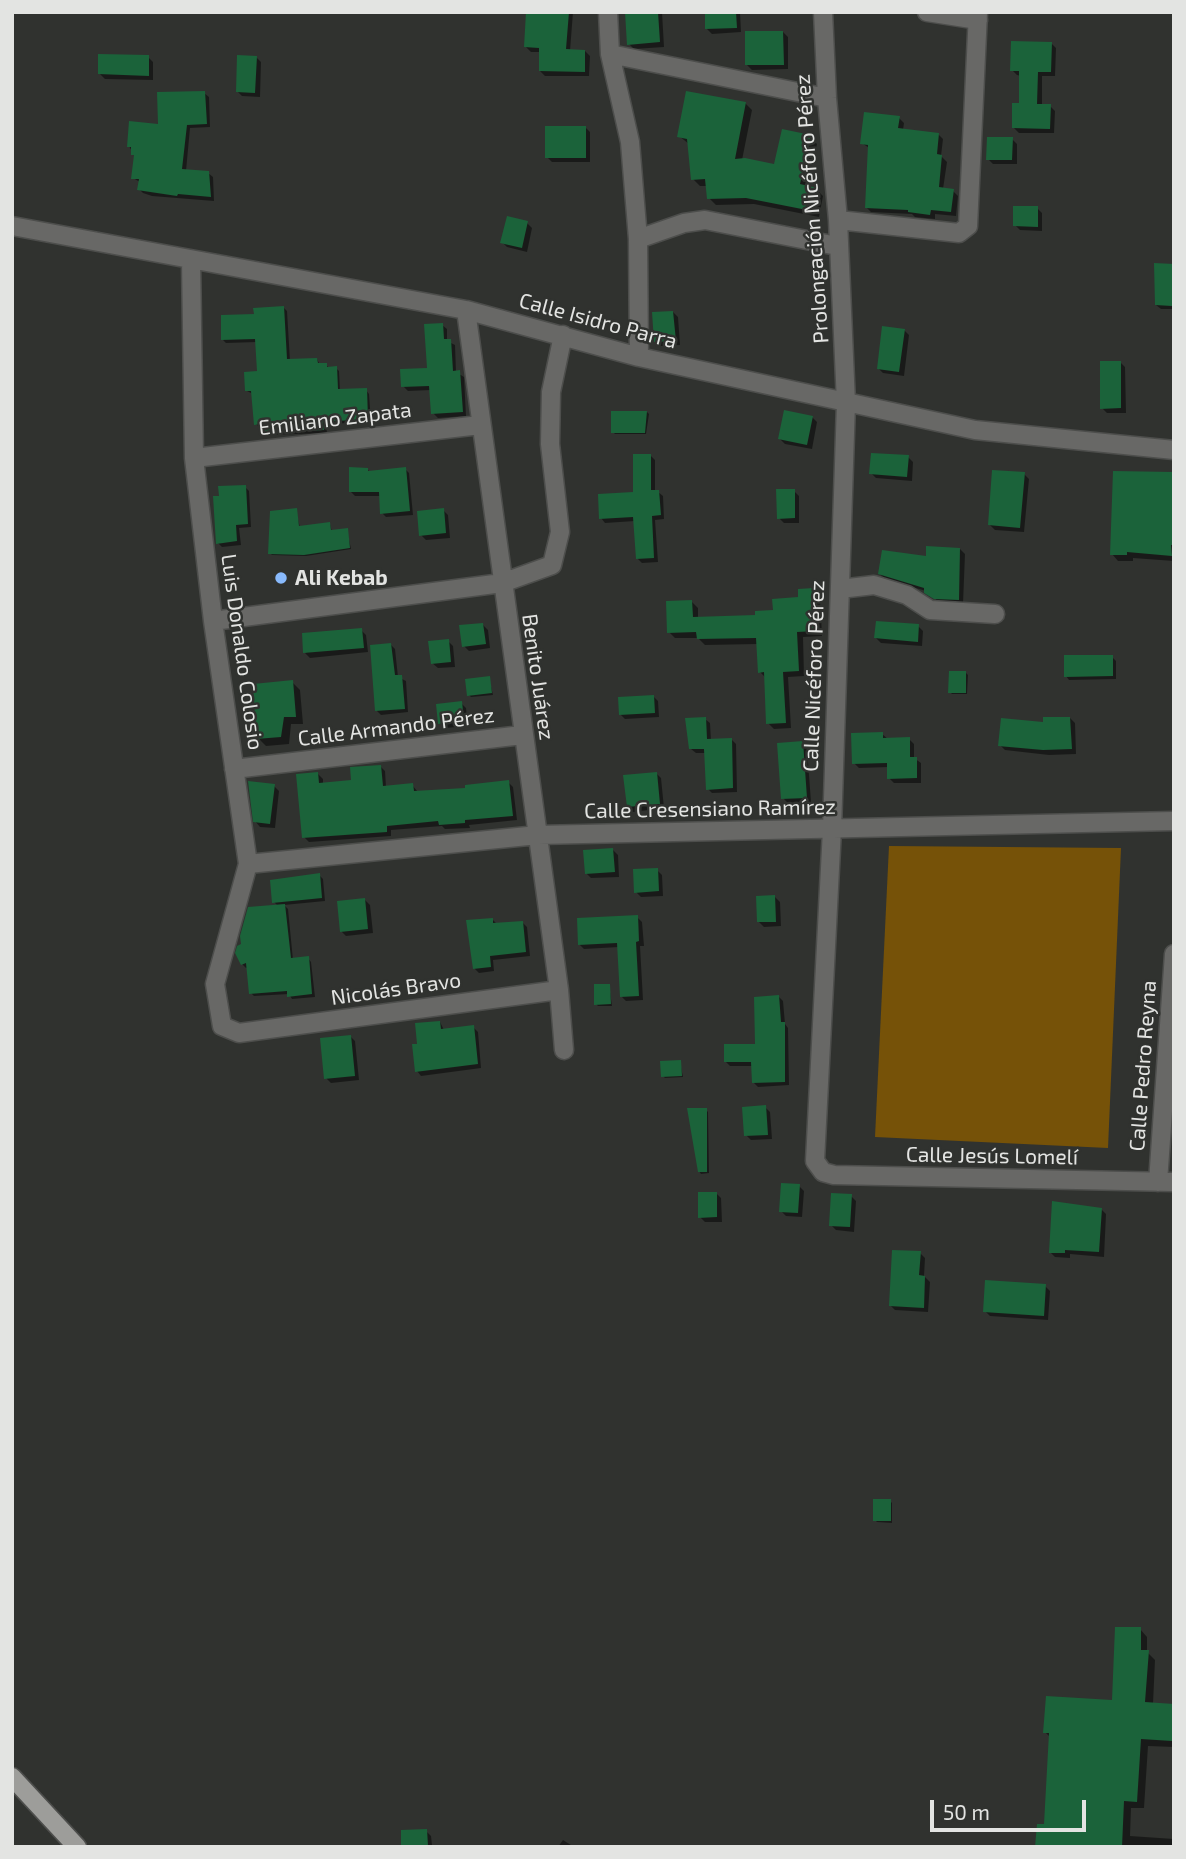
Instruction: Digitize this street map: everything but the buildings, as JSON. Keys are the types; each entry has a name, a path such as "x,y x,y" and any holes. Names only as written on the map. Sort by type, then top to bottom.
{"main road":[{"path":"12,1777 77,1847"}],"street":[{"path":"608,12 610,54 630,142 638,239 639,357"},
{"name":"Prolongación Nicéforo Pérez","path":"823,12 827,98 838,220 837,246 846,403"},
{"path":"838,220 959,233 968,226 978,16 927,12"},
{"path":"610,54 827,98"},
{"path":"638,239 684,223 705,220 837,246"},
{"name":"Calle Isidro Parra","path":"12,226 466,310 639,357 975,430 1174,450"},
{"name":"Luis Donaldo Colosio","path":"191,261 194,458 213,621 248,864 215,984 222,1026 239,1033"},
{"name":"Benito Juárez","path":"466,310 522,735 559,990 564,1050"},
{"path":"213,621 502,583 552,565 560,532 550,444 551,392 563,335"},
{"name":"Calle Nicéforo Pérez","path":"815,1161 832,829 846,403"},
{"name":"Emiliano Zapata","path":"194,458 480,425"},
{"path":"840,589 874,585 907,595 930,610 995,614"},
{"name":"Calle Armando Pérez","path":"234,769 522,735"},
{"name":"Calle Cresensiano Ramírez","path":"248,864 538,835 1174,821"},
{"name":"Calle Pedro Reyna","path":"1166,1182 1174,954"},
{"name":"Nicolás Bravo","path":"239,1033 559,990"},
{"name":"Calle Jesús Lomelí","path":"815,1161 823,1171 834,1175 1166,1182"}],"shaded area":[{"path":"889,846 1121,848 1108,1148 875,1137"}],"place":[{"name":"Ali Kebab","path":"281,578"}]}
